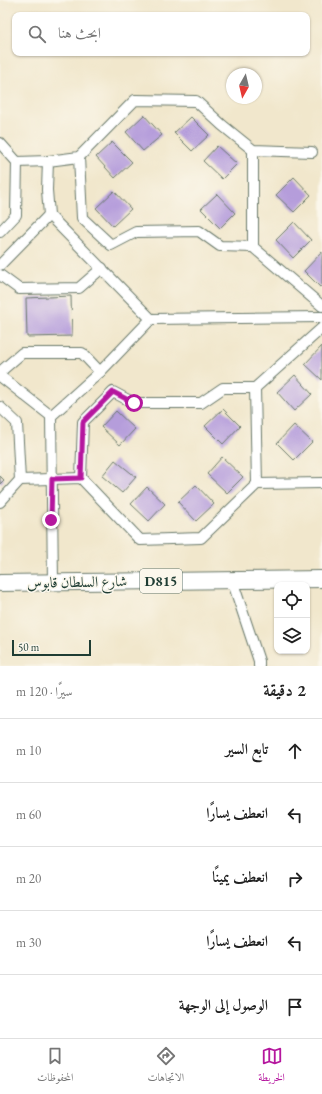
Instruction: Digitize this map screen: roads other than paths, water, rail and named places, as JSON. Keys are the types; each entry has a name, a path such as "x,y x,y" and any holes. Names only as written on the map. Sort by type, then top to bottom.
{"main road":[{"name":"شارع السلطان قابوس","path":"0,583 322,579"}],"street":[{"path":"17,162 48,161 79,157 135,100 196,101 222,125 253,150 312,152"},
{"path":"0,144 17,162 16,215 0,232"},
{"path":"253,150 253,247"},
{"path":"79,157 82,218 111,245 136,232 198,231 220,246 253,247 322,306"},
{"path":"48,161 49,215 151,319"},
{"path":"0,265 49,215"},
{"path":"0,275 19,289 79,288 102,268"},
{"path":"53,583 51,416 100,372 151,319 322,317"},
{"path":"322,328 256,388 223,388 201,403 134,403 113,392 83,422 81,478 140,540 201,538 257,484 322,483"},
{"path":"0,372 22,353 82,353 100,372"},
{"path":"0,376 51,416"},
{"path":"256,388 257,484"},
{"path":"0,407 17,423 20,480 0,502"},
{"path":"20,480 81,478"},
{"path":"232,580 259,661 259,666"}]}
